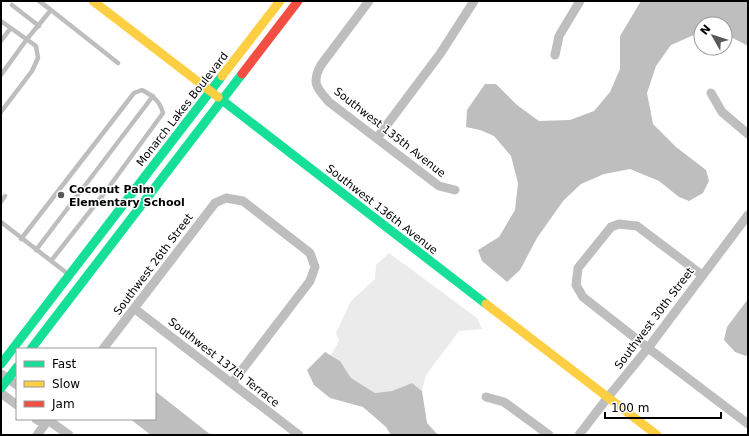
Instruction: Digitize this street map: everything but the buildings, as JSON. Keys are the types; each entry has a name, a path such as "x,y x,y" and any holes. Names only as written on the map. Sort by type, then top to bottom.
{"street":[{"name":"Southwest 136th Avenue","path":"92,1 657,435"},
{"name":"Monarch Lakes Boulevard","path":"1,364 280,1"},
{"path":"32,348 298,1"},
{"name":"Southwest 135th Avenue","path":"369,1 321,65 316,74 316,83 319,92 329,102 439,186 455,190"},
{"path":"377,138 440,54 474,1"},
{"path":"555,55 558,36 580,1"},
{"path":"711,93 722,112 748,134"},
{"name":"Southwest 26th Street","path":"104,348 215,203 226,198 243,201 310,253 315,266 310,281 232,383"},
{"name":"Southwest 30th Street","path":"579,435 648,348 748,215"},
{"path":"702,275 637,226 620,224 611,227 578,268 576,285 583,297 748,424"},
{"name":"Southwest 137th Terrace","path":"135,309 299,435"},
{"path":"1,388 5,376 16,368"},
{"path":"5,376 16,384"},
{"path":"1,393 16,404"},
{"path":"486,397 504,402 549,435"},
{"path":"37,435 48,420"},
{"path":"50,420 69,435"}],"lane":[{"path":"39,1 118,63"},
{"path":"12,5 39,26"},
{"path":"1,75 27,39 51,10"},
{"path":"1,21 10,29 36,46 38,58 32,71 1,112"},
{"path":"1,41 10,29"},
{"path":"21,239 134,93 142,90 153,96 161,106 163,113 106,191 51,261"},
{"path":"36,250 153,96"},
{"path":"1,202 6,196"},
{"path":"1,222 21,239 70,275"}],"shaded area":[{"path":"641,1 748,1 748,46 733,38 733,16 693,16 693,35 671,45 656,66 647,93 653,124 676,147 706,170 709,181 703,193 689,201 679,197 659,181 630,169 604,174 581,184 563,201 537,238 520,270 507,282 482,261 478,250 499,237 515,210 518,183 511,156 494,136 480,130 466,127 467,110 485,84 496,84 517,105 539,121 570,120 594,111 610,92 620,69 620,36"},
{"path":"389,253 477,318 482,329 459,331 426,375 422,391 412,383 392,391 375,393 351,378 340,361 331,355 339,341 336,333 351,301 375,279 376,265"},
{"path":"748,299 748,354 746,356 735,352 724,340 727,327"},
{"path":"325,352 340,361 351,378 375,393 392,391 412,383 422,391 427,423 438,435 391,435 386,427 363,407 330,398 314,385 307,370"},
{"path":"156,392 211,435 151,435 131,420 156,420"}],"traffic: fast":[{"path":"32,348 242,74"},
{"path":"1,364 222,76"},
{"path":"218,97 486,304"},
{"path":"1,388 16,368"}],"traffic: slow":[{"path":"93,1 218,97"},
{"path":"222,76 280,1"},
{"path":"486,304 657,435"}],"traffic: jam":[{"path":"242,74 298,1"}],"place":[{"name":"Coconut Palm Elementary School","path":"61,195"}]}
